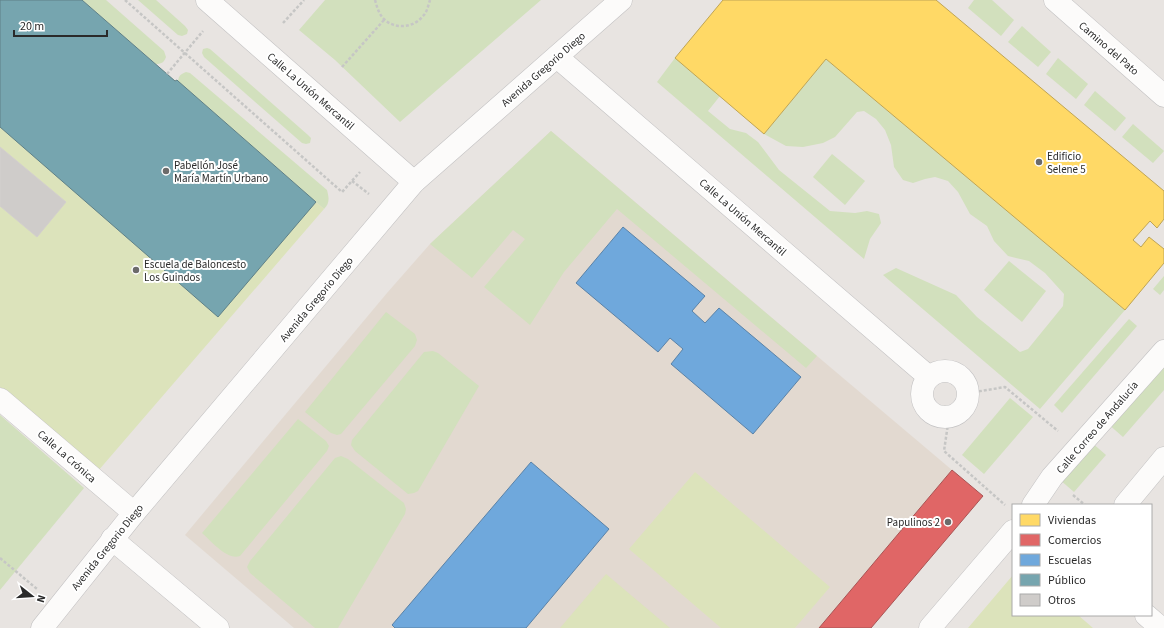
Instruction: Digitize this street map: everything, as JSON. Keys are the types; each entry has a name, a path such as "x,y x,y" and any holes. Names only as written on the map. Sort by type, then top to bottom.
{"street":[{"name":"Avenida Gregorio Diego","path":"42,628 112,539 414,182 621,0"},
{"name":"Camino del Pato","path":"1055,0 1164,96"},
{"name":"Calle La Unión Mercantil","path":"214,6 414,182"},
{"name":"Calle La Unión Mercantil","path":"557,57 928,377"},
{"name":"Calle Correo de Andalucía","path":"1034,504 1052,477 1164,351"},
{"path":"945,370 954,372 961,377 966,384 968,393 967,401 963,408 957,414 949,417 939,416 930,412 922,395 923,385 928,377 936,372 945,370"},
{"name":"Calle La Crónica","path":"0,399 134,513"},
{"path":"1125,504 1164,458"},
{"path":"930,628 1012,532"},
{"path":"112,539 218,628"},
{"path":"1147,616 1161,628"}],"path":[{"path":"125,0 342,192"},
{"path":"283,23 304,0"},
{"path":"375,0 378,11 384,20 402,26 413,24 422,17 428,8 430,0"},
{"path":"167,74 184,52 214,6"},
{"path":"342,67 384,20"},
{"path":"968,393 1006,387 1078,448"},
{"path":"949,417 944,451 1007,507"},
{"path":"0,558 59,607"}],"shaded area":[{"path":"551,131 952,470 819,628 294,628 185,535 387,293 430,244"}],"green space":[{"name":"Escuela de Baloncesto Los Guindos","path":"0,0 82,0 175,81 177,80 324,209 98,471 0,387"},
{"path":"82,0 106,0 164,51 166,57 164,60 161,63 156,64"},
{"path":"138,0 156,0 185,26 188,30 187,34 182,36 178,35"},
{"path":"325,0 541,0 400,122 335,60 299,30"},
{"path":"974,0 992,0 1014,20 1001,36 968,8"},
{"path":"1022,26 1051,52 1038,67 1008,42"},
{"path":"203,49 210,49 308,135 311,138 310,143 302,143 204,57 202,53"},
{"path":"675,58 720,96 708,111 730,129 746,133 758,142 779,170 830,211 855,213 867,211 879,214 881,223 870,239 864,259 657,82"},
{"path":"1058,58 1088,84 1076,99 1046,74"},
{"path":"826,59 1125,310 1040,409 883,275 896,268 956,295 977,317 1020,352 1028,349 1063,306 1064,294 1045,273 1029,261 1008,256 994,241 987,226 970,214 958,192 948,181 935,177 913,183 903,180 894,167 891,145 885,130 876,119 864,111 857,112 835,137 823,143 803,147 786,146 764,134"},
{"path":"186,72 190,73 327,190 328,200 324,209 178,81 180,75"},
{"path":"1095,91 1126,118 1115,131 1084,105"},
{"path":"1133,124 1164,151 1153,163 1122,137"},
{"path":"551,131 817,356 806,368 617,209 564,272 530,325 484,287 525,239 513,230 472,278 430,244"},
{"path":"832,154 865,181 845,205 813,177"},
{"path":"1009,261 1046,291 1022,322 984,290"},
{"path":"1164,276 1164,290 1160,295 1153,289"},
{"path":"386,312 415,334 417,340 415,346 341,434 337,435 331,433 305,412"},
{"path":"1129,319 1137,326 1062,413 1054,405"},
{"path":"433,351 438,353 479,386 418,491 408,494 355,451 351,445 352,440 424,352"},
{"path":"1164,357 1164,390 1123,437 1107,423"},
{"path":"1010,398 1033,417 984,474 962,455"},
{"path":"0,415 84,488 0,590"},
{"path":"298,419 326,441 329,446 327,451 240,556 230,556 202,533"},
{"path":"1091,442 1106,455 1074,492 1059,479"},
{"path":"341,456 348,459 404,503 406,509 405,514 338,628 315,628 250,573 247,567 250,561 335,458"},
{"path":"695,472 830,587 795,628 721,628 629,549"},
{"path":"606,574 670,628 560,628"},
{"path":"1012,576 1012,616 1079,616 1093,628 968,628"}],"building: Viviendas":[{"name":"Edificio Selene 5","path":"723,0 936,0 1164,191 1164,219 1157,228 1150,221 1133,240 1141,247 1149,237 1164,249 1164,263 1125,310 826,59 764,134 675,58"}],"building: Comercios":[{"path":"952,470 983,496 871,628 819,628"}],"building: Escuelas":[{"path":"623,227 705,296 692,311 705,323 719,308 801,377 753,434 671,364 683,349 670,338 658,352 576,283"},
{"path":"531,462 609,529 526,628 395,628 392,625"}],"building: Público":[{"name":"Pabellón José María Martín Urbano","path":"0,0 82,0 175,81 177,80 316,202 218,317 0,127"}],"building: Otros":[{"path":"0,147 66,202 37,237 0,206"}],"place":[{"name":"Edificio Selene 5","path":"1039,162"},
{"name":"Pabellón José María Martín Urbano","path":"166,171"},
{"name":"Escuela de Baloncesto Los Guindos","path":"136,270"},
{"name":"Papulinos 2","path":"948,522"}]}
